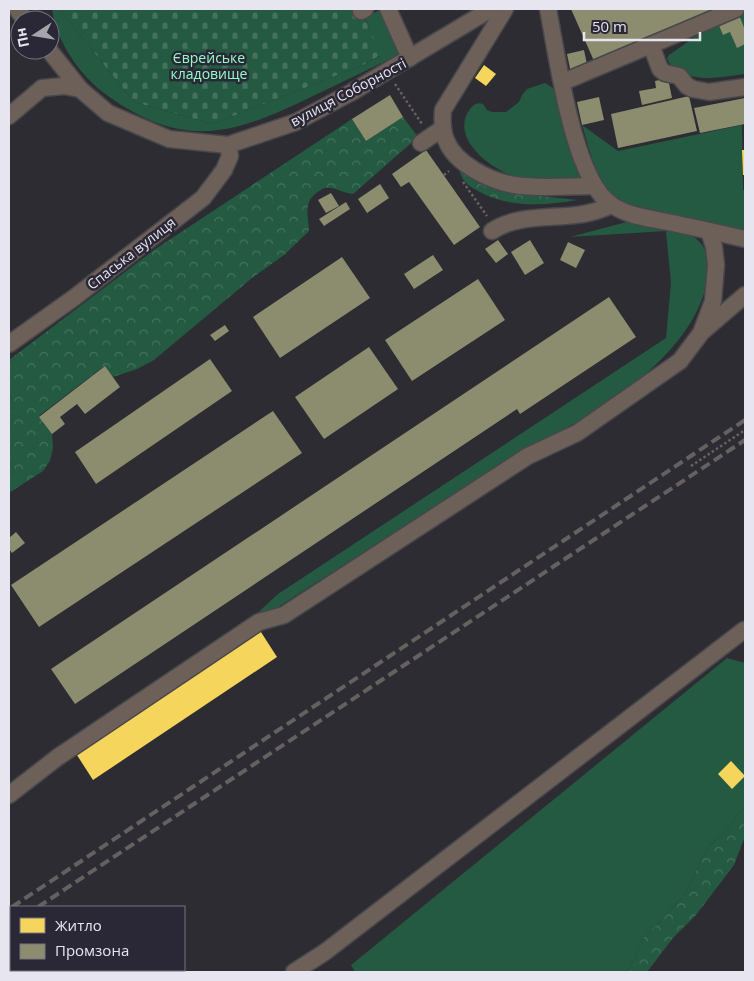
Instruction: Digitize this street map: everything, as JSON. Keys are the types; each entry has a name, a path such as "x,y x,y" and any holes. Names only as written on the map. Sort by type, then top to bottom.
{"street":[{"path":"388,9 410,58"},
{"name":"вулиця Соборності","path":"57,60 80,89 108,113 170,139 228,144 296,122 352,92 491,9"},
{"path":"505,9 443,110 443,128 446,141 459,158 477,171 500,182 541,187 594,186"},
{"path":"548,9 576,143 594,186 602,197 611,205 634,215 745,239"},
{"path":"563,82 736,9"},
{"path":"651,45 660,69 666,73 679,76 693,90 709,92 745,87"},
{"path":"9,116 42,88 64,86 80,89"},
{"path":"421,142 443,128"},
{"name":"Спаська вулиця","path":"9,344 75,297 202,198 224,170 230,156 228,144"},
{"path":"492,231 511,221 576,216 611,205"},
{"path":"701,333 708,317 716,283 714,247 709,231"},
{"path":"9,795 58,756 260,622 284,615 528,456 577,433 680,361 701,333 745,295"},
{"path":"294,972 325,952 745,630"}],"path":[{"path":"395,84 424,126"},
{"path":"459,176 482,209"},
{"path":"691,466 745,430"}],"green space":[{"name":"Єврейське кладовище","path":"361,9 381,55 363,65 213,124 134,102 60,10"},
{"path":"60,10 134,102 213,124 363,65 380,56 365,17 380,10 400,54 283,110 233,128 209,131 185,130 161,124 135,113 108,96 88,79 71,58 60,36"},
{"path":"745,13 745,74 702,78 686,74 671,65 667,58 669,55 696,36 715,25"},
{"path":"545,83 553,88 559,98 587,180 541,180 514,176 494,167 468,141 465,120 474,105 479,103 492,112 506,112 519,102 527,89"},
{"path":"403,117 418,137 353,194 327,188 314,195 308,208 309,231 284,255 252,278 154,360 137,369 113,377 104,366 39,416 52,434 53,448 50,461 43,471 9,493 9,360 154,250 352,119 366,141"},
{"path":"582,125 618,151 742,125 745,231 634,206 621,201 605,186 600,177 591,156"},
{"path":"459,168 523,194 577,200 552,204 526,204 501,200 490,197 471,187 463,179"},
{"path":"634,220 665,226 691,235 700,242 706,253 709,267 706,286 698,309 685,331 669,352 649,371 606,404 500,464 255,622 252,618 278,594 666,338 671,283 666,231 570,237"},
{"path":"727,658 745,663 745,806 725,832 708,847 684,895 644,937 628,972 355,972 351,965"},
{"path":"745,806 745,836 734,865 696,915 673,938 647,972 628,972 644,937 684,895 708,847 725,832"}],"building: Житло":[{"path":"484,65 496,74 486,86 475,78"},
{"path":"742,150 745,150 745,175 743,175"},
{"path":"259,629 277,657 93,780 75,752"},
{"path":"731,761 745,776 732,789 718,774"}],"building: Промзона":[{"path":"571,9 716,9 594,61"},
{"path":"739,15 745,30 745,44 737,48 730,32 723,35 718,23"},
{"path":"584,50 588,69 571,73 567,54"},
{"path":"668,78 672,98 642,105 639,91 656,88 655,81"},
{"path":"390,95 403,117 366,141 352,119"},
{"path":"689,96 697,131 618,148 611,114"},
{"path":"599,97 604,120 582,125 577,102"},
{"path":"745,98 745,124 700,133 694,108"},
{"path":"426,150 480,227 454,245 409,182 401,187 392,174"},
{"path":"380,184 389,198 367,213 358,199"},
{"path":"331,193 339,206 326,213 318,200"},
{"path":"346,202 350,209 324,226 319,219"},
{"path":"498,240 508,254 496,263 485,249"},
{"path":"530,240 544,263 525,275 511,252"},
{"path":"568,242 585,250 576,268 560,260"},
{"path":"433,255 443,270 414,289 404,274"},
{"path":"342,257 370,298 280,358 253,317"},
{"path":"478,279 505,320 412,381 385,340"},
{"path":"609,297 636,337 520,414 517,409 75,704 51,669"},
{"path":"225,325 229,331 215,341 210,335"},
{"path":"369,347 398,389 324,439 295,397"},
{"path":"210,359 232,391 96,484 75,452"},
{"path":"105,366 120,387 85,414 77,404 60,417 65,424 52,434 39,417"},
{"path":"273,411 302,453 39,627 11,585"},
{"path":"16,532 25,543 12,553 9,549 9,538"}],"railway":[{"path":"14,906 745,420"},
{"path":"40,906 745,440"}]}
